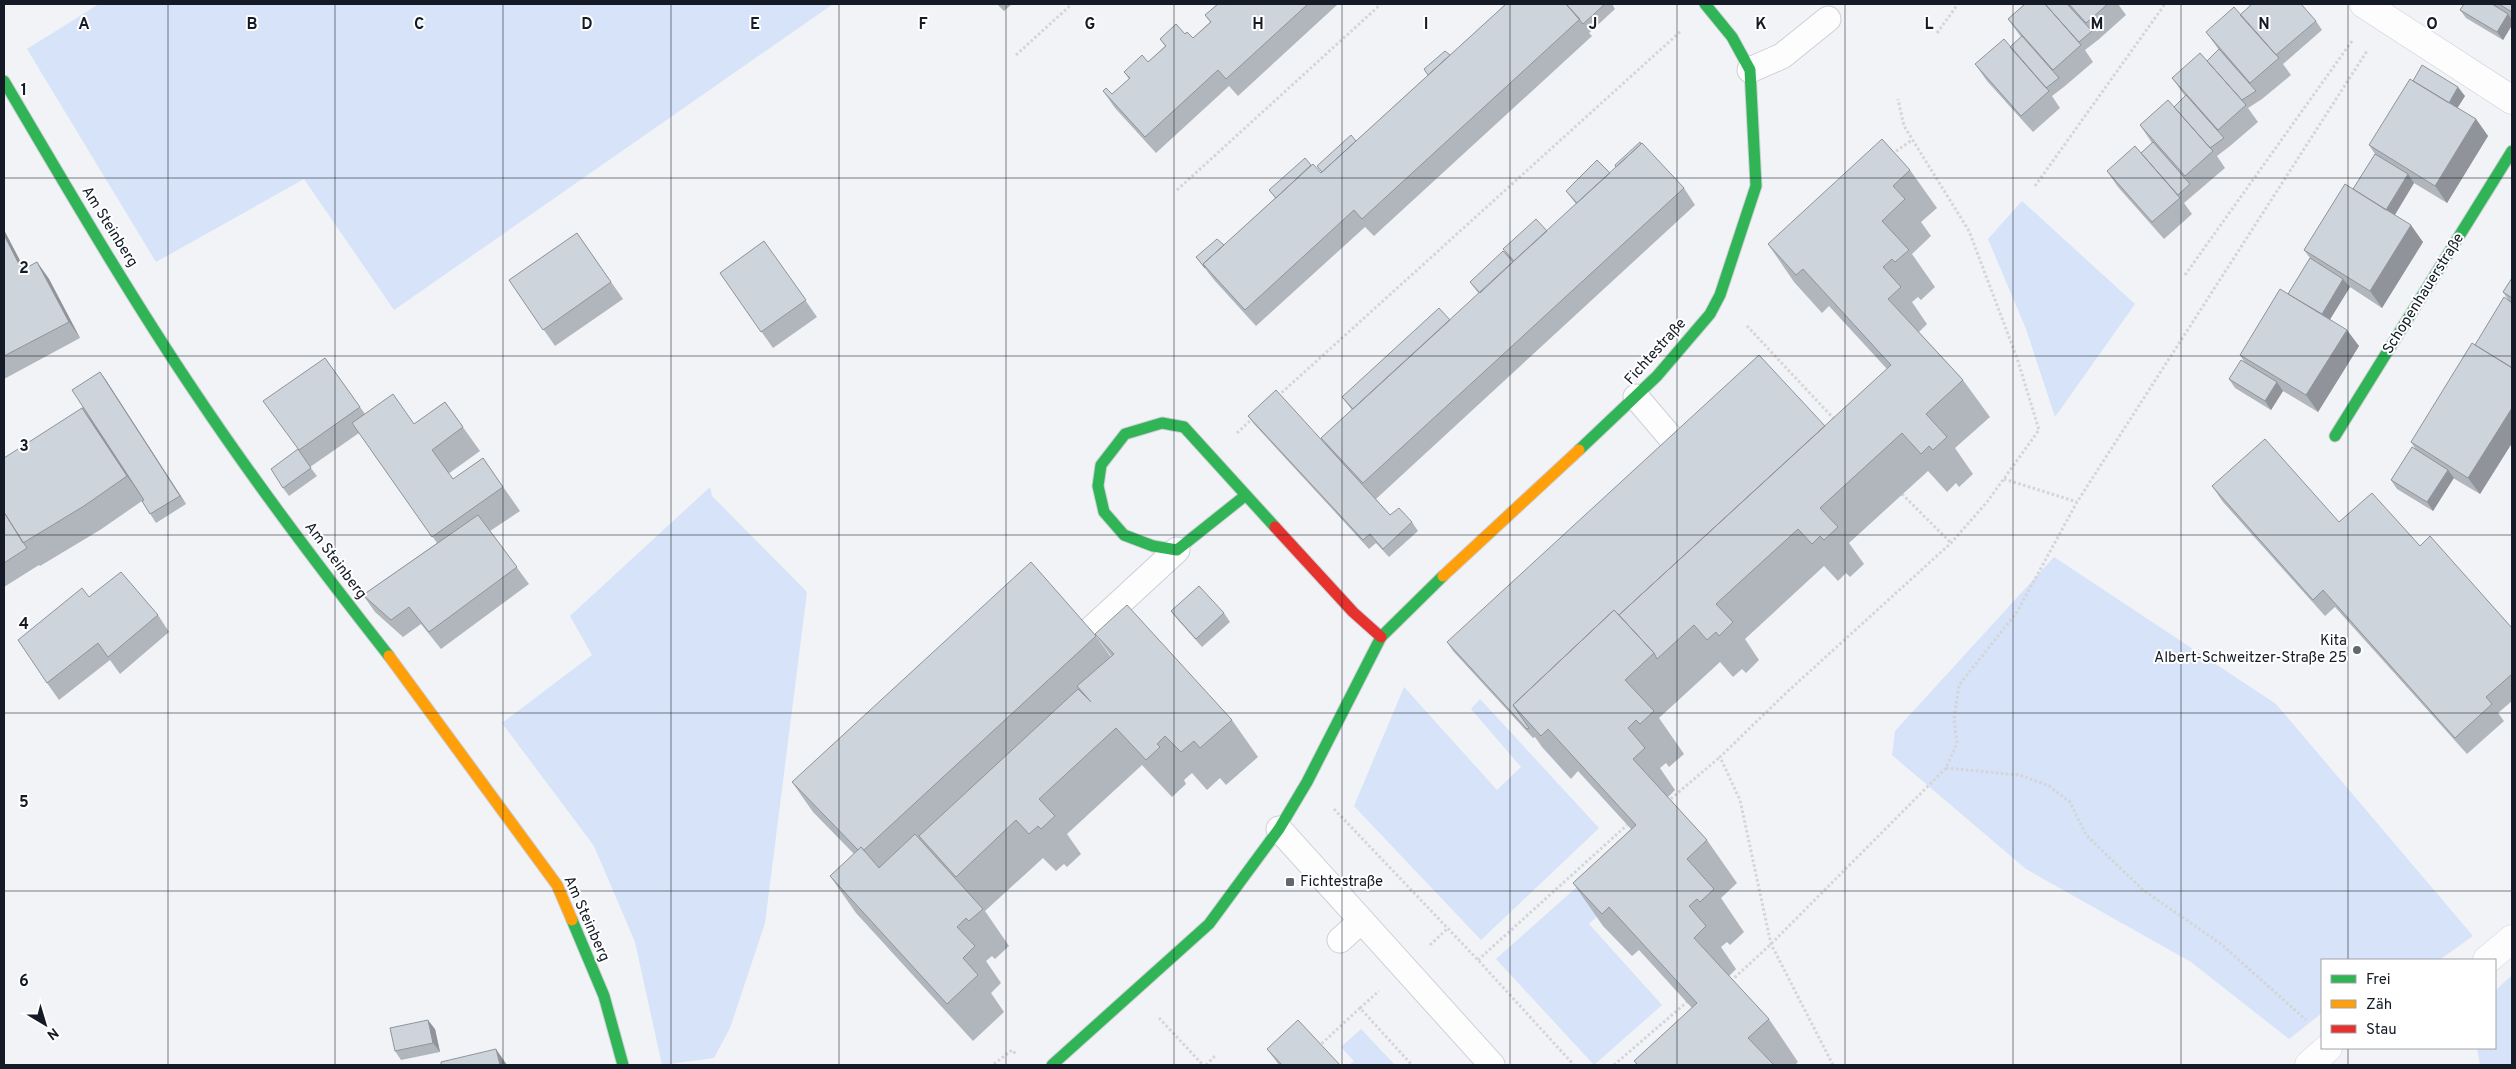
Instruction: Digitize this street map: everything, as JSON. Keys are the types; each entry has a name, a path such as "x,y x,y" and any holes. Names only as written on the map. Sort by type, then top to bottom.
{"street":[{"name":"Fichtestraße","path":"1052,1065 1209,924 1279,829 1307,782 1381,637 1422,596 1636,397 1657,376 1710,314 1720,295 1756,186 1750,70 1732,37 1706,5"},
{"path":"2375,11 2512,100"},
{"name":"Am Steinberg","path":"4,81 76,202 196,394 318,566 416,690 557,885 604,996 623,1065"},
{"name":"Schopenhauerstraße","path":"2335,436 2512,151"},
{"path":"1246,495 1177,550 1153,546 1124,535 1104,512 1098,486 1101,465 1125,434 1162,423 1184,427 1246,495 1352,612 1381,637"},
{"path":"2488,959 2512,938"},
{"path":"2308,1065 2327,1049"}],"lane":[{"path":"1750,70 1782,56 1828,19"},
{"path":"1636,397 1677,444"},
{"path":"1088,633 1177,550"},
{"path":"1279,829 1492,1065"},
{"path":"1340,940 1361,921"}],"path":[{"path":"1016,55 1072,4"},
{"path":"1177,190 1380,4"},
{"path":"1937,33 1958,4"},
{"path":"2035,186 2165,4"},
{"path":"1276,397 1706,5"},
{"path":"2185,275 2375,11"},
{"path":"1727,985 1772,944 1946,768 1957,743 1954,719 1959,686 2017,612 2077,502 2375,11"},
{"path":"1664,804 1720,757 1786,693 1951,543 2004,479 2039,430 2017,358 1969,231 1904,126 1898,99"},
{"path":"1889,156 1912,140"},
{"path":"1710,314 1746,325 1838,423"},
{"path":"1211,457 1254,417"},
{"path":"2004,479 2077,502"},
{"path":"1902,494 1951,543"},
{"path":"1720,757 1740,800 1772,944 1833,1065"},
{"path":"1946,768 2020,775 2049,786 2070,802 2086,835 2143,890 2221,944 2311,1024"},
{"path":"1307,782 1478,960 1574,1065"},
{"path":"1478,960 1627,824"},
{"path":"1614,1065 1687,1002"},
{"path":"1312,1053 1360,1008 1412,1065"},
{"path":"1158,1017 1204,1065 1215,1056"},
{"path":"994,1064 1012,1050 1021,1060"}],"shaded area":[{"path":"99,4 833,4 394,310 304,179 156,262 27,49"},
{"path":"2022,201 2135,304 2055,417 2026,329 1988,239"},
{"path":"710,487 712,496 807,592 765,923 730,1028 714,1058 662,1065 635,942 594,846 502,723 592,655 570,616"},
{"path":"2054,557 2276,704 2473,936 2440,959 2321,959 2321,1014 2289,1039 2191,962 2026,869 1892,755 1895,731"},
{"path":"1404,687 1497,790 1521,767 1471,709 1480,699 1599,828 1481,940 1354,806"},
{"path":"1623,846 1646,869 1589,924 1662,1005 1594,1065 1496,959"},
{"path":"2512,975 2512,1065 2480,1065 2477,1049 2496,1049 2496,990"},
{"path":"1361,1029 1395,1065 1349,1065 1354,1061 1341,1047"}],"building":[{"path":"1218,4 1308,4 1226,79 1218,70 1145,137 1103,91 1106,88 1112,94 1130,78 1124,72 1142,55 1148,62 1166,46 1160,39 1176,24 1185,34 1187,32 1193,38 1211,22 1205,15"},
{"path":"1506,4 1566,4 1580,19 1362,219 1354,210 1245,310 1203,264 1313,164 1321,173"},
{"path":"1566,4 1605,4 1583,24"},
{"path":"2025,4 2045,4 2081,45 2053,70 2008,19"},
{"path":"2045,4 2067,4 2092,31 2079,42"},
{"path":"2069,4 2108,4 2086,23"},
{"path":"2252,4 2301,4 2316,21 2276,55 2240,15"},
{"path":"2464,4 2492,4 2508,14 2497,32 2460,10"},
{"path":"2499,4 2512,4 2512,12"},
{"path":"2234,7 2279,58 2250,83 2206,32"},
{"path":"2022,36 2059,78 2046,88 2010,47"},
{"path":"2004,39 2049,91 2021,116 1975,64"},
{"path":"2219,49 2256,91 2242,100 2207,61"},
{"path":"1445,51 1450,55 1428,75 1424,69"},
{"path":"2200,53 2246,105 2218,130 2172,78"},
{"path":"2422,65 2458,87 2449,103 2413,81"},
{"path":"2410,79 2476,119 2435,186 2369,145"},
{"path":"2186,95 2224,138 2210,148 2174,107"},
{"path":"2168,100 2213,151 2185,176 2140,125"},
{"path":"1351,135 1356,141 1322,172 1317,166"},
{"path":"1882,139 1910,170 1893,186 1905,199 1882,221 1909,250 1895,262 1892,259 1883,267 1901,287 1888,299 1963,380 1926,414 1947,437 1933,450 1929,446 1921,454 1902,433 1820,508 1838,527 1824,540 1820,536 1812,544 1798,529 1716,604 1733,622 1719,636 1716,632 1707,640 1694,625 1657,659 1654,653 1619,615 1891,365 1803,269 1796,275 1768,244"},
{"path":"1640,142 1641,144 1616,167 1615,165"},
{"path":"2153,142 2190,184 2178,195 2141,153"},
{"path":"1642,143 1684,188 1363,483 1321,438"},
{"path":"2135,146 2180,198 2152,222 2107,171"},
{"path":"2375,154 2408,174 2386,210 2353,189"},
{"path":"1305,158 1311,165 1276,198 1269,190"},
{"path":"1597,160 1610,173 1577,203 1566,191"},
{"path":"2345,184 2411,225 2370,291 2304,250"},
{"path":"1536,219 1547,231 1514,261 1503,249"},
{"path":"577,233 611,282 543,330 509,280"},
{"path":"4,235 22,270 37,262 69,322 4,356"},
{"path":"1217,239 1224,245 1203,264 1205,268 1196,257"},
{"path":"764,241 806,300 761,332 720,273"},
{"path":"1503,251 1513,262 1480,293 1470,282"},
{"path":"2310,258 2343,279 2322,314 2288,294"},
{"path":"2512,278 2512,298 2503,292"},
{"path":"2280,289 2347,330 2306,395 2240,355"},
{"path":"2504,297 2512,303 2511,367 2475,345"},
{"path":"1439,308 1450,320 1353,409 1342,397"},
{"path":"2472,343 2512,368 2512,408 2468,478 2411,442"},
{"path":"1759,355 1825,426 1619,615 1614,610 1513,705 1529,728 1527,729 1447,642"},
{"path":"325,358 360,407 299,450 263,401"},
{"path":"2241,360 2277,382 2265,401 2229,379"},
{"path":"100,372 180,496 150,514 142,501 144,500 72,390"},
{"path":"1276,390 1390,515 1399,508 1412,522 1383,549 1370,534 1363,540 1248,416"},
{"path":"393,394 414,424 445,402 463,427 432,450 453,479 483,458 503,487 432,537 352,423"},
{"path":"82,408 127,476 84,506 23,543 4,512 4,458"},
{"path":"2265,439 2339,522 2372,493 2420,546 2430,536 2512,628 2512,674 2486,697 2492,704 2455,738 2323,590 2313,600 2212,486"},
{"path":"2412,447 2448,470 2427,502 2391,480"},
{"path":"298,449 311,468 283,488 271,469"},
{"path":"4,515 27,548 4,563"},
{"path":"478,515 517,567 429,632 409,607 391,620 363,595"},
{"path":"1031,562 1096,636 864,850 861,847 858,850 792,782"},
{"path":"121,572 158,615 108,657 98,643 47,683 18,640 82,588 89,597"},
{"path":"1199,586 1224,613 1196,639 1171,611"},
{"path":"1127,605 1232,720 1200,748 1194,741 1181,752 1165,736 1157,744 1160,747 1146,760 1116,728 1039,799 1055,816 1041,829 1038,826 1029,834 1016,820 956,877 919,836 1078,689 1091,702 1077,686 1114,654 1095,634"},
{"path":"1614,610 1654,653 1625,680 1654,711 1640,724 1636,720 1628,728 1645,748 1633,759 1707,840 1687,859 1714,889 1700,902 1697,899 1689,906 1706,926 1694,938 1769,1019 1748,1038 1774,1065 1638,1065 1634,1061 1697,1003 1609,907 1602,914 1573,883 1636,825 1548,729 1541,736 1513,705"},
{"path":"915,834 983,909 969,921 966,918 957,927 975,946 963,958 978,975 947,1004 830,876 861,847 879,868"},
{"path":"428,1020 433,1043 395,1051 390,1028"},
{"path":"1298,1020 1340,1065 1282,1065 1267,1049"},
{"path":"496,1049 500,1065 441,1065 441,1062"}],"traffic: fast":[{"path":"1579,450 1657,376 1710,314 1720,295 1756,186 1750,70 1732,37 1705,4"},
{"path":"4,81 74,200 196,394 290,527 389,656"},
{"path":"2335,436 2512,151"},
{"path":"1246,495 1177,550 1153,546 1124,535 1104,512 1098,486 1101,465 1125,434 1162,423 1184,427 1275,527"},
{"path":"1052,1065 1209,924 1279,829 1307,782 1381,637 1443,576"},
{"path":"572,920 604,996 623,1065"}],"traffic: slow":[{"path":"1443,576 1579,450"},
{"path":"389,656 557,885 572,920"}],"traffic: jam":[{"path":"1275,527 1353,612 1381,637"}],"place":[{"name":"Kita Albert-Schweitzer-Straße 25","path":"2357,650"},
{"name":"Fichtestraße","path":"1290,882"}]}
